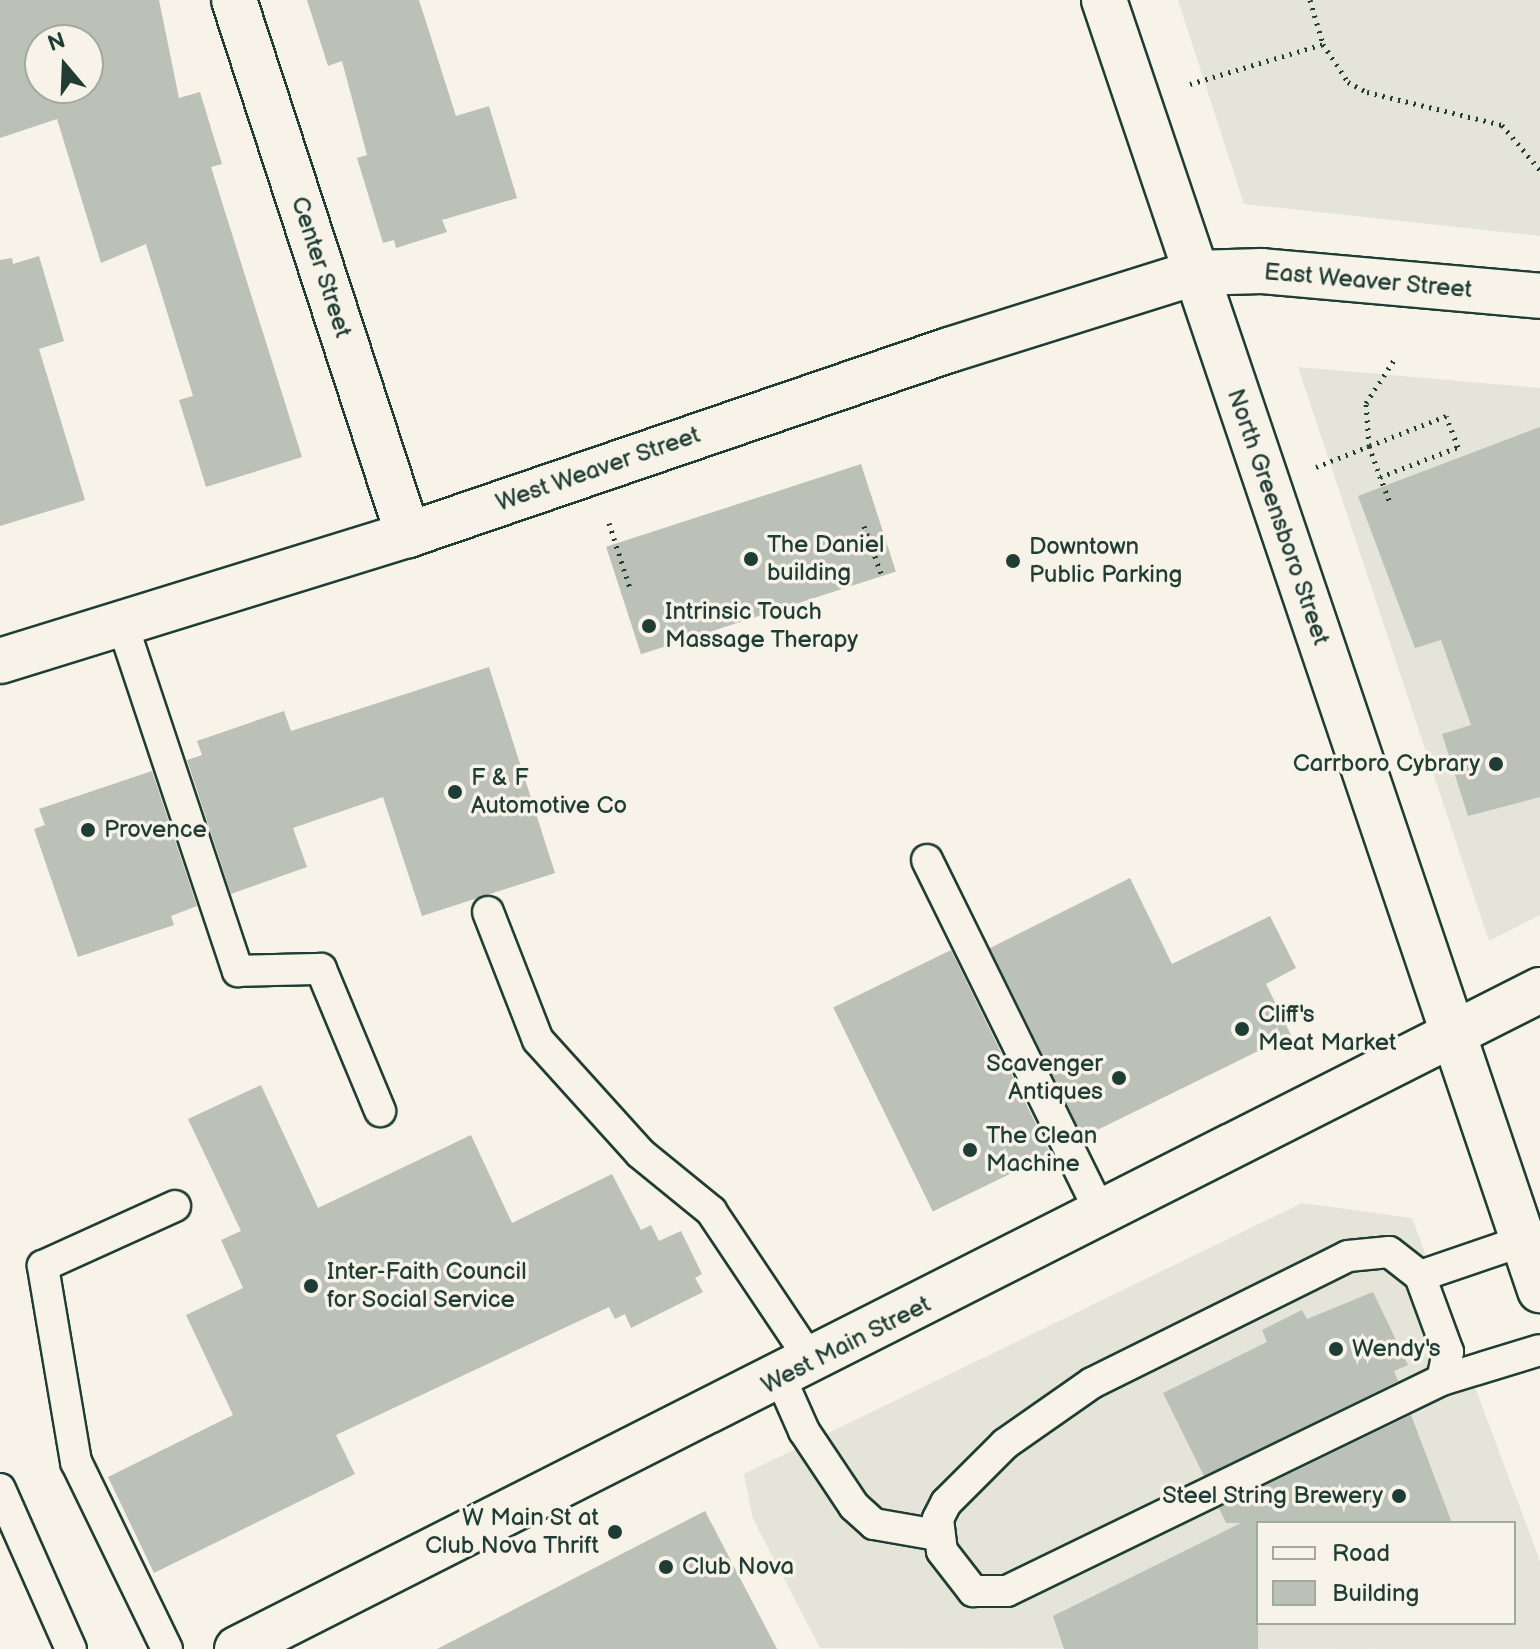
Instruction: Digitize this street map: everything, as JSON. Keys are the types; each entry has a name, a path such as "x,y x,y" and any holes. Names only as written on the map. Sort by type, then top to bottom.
{"main road":[{"name":"Center Street","path":"234,0 408,535"},
{"name":"North Greensboro Street","path":"1104,0 1540,1290"},
{"name":"East Weaver Street","path":"1195,273 1262,271 1540,296"},
{"name":"West Weaver Street","path":"0,661 408,535 991,335 1195,273"},
{"name":"West Main Street","path":"237,1649 796,1370 1540,990"}],"lane":[{"path":"122,623 238,971 321,969 380,1111"},
{"path":"927,860 1101,1214"},
{"path":"488,912 538,1040 640,1153 711,1211 796,1370 820,1458 854,1506 874,1524 937,1535"},
{"path":"167,1649 76,1462 43,1266 175,1206"},
{"path":"1420,1276 1525,1240"},
{"path":"1442,1380 1448,1352 1420,1276 1389,1252 1348,1256 1092,1383 1005,1444 946,1503 937,1535 951,1567 973,1591 1007,1591 1442,1380 1540,1350"},
{"path":"0,1489 71,1649"}],"path":[{"path":"1310,0 1323,44 1348,82 1367,92 1502,125 1540,170"},
{"path":"1188,85 1323,44"},
{"path":"1389,500 1369,446 1366,403 1396,357"},
{"path":"1314,468 1446,416 1458,447 1380,477"},
{"path":"608,519 630,588"},
{"path":"864,526 882,576"}],"shaded area":[{"path":"1178,0 1540,0 1540,236 1244,204"},
{"path":"1298,367 1540,388 1540,915 1489,941"},
{"path":"1302,1203 1412,1218 1540,1561 1540,1649 820,1648 753,1519 744,1474"}],"building":[{"path":"0,0 159,0 179,98 200,92 222,164 211,167 302,457 206,487 179,400 193,396 146,244 101,263 57,119 0,138"},
{"path":"307,0 419,0 456,116 489,106 517,198 442,220 447,232 396,248 394,240 383,243 357,158 367,155 342,61 328,66"},
{"path":"39,256 64,341 39,349 85,500 0,526 0,260 12,258 13,264"},
{"path":"1540,427 1540,797 1468,816 1442,734 1471,725 1441,640 1415,648 1358,496"},
{"name":"The Daniel building","path":"861,464 896,571 641,654 606,547"},
{"path":"489,667 555,873 422,916 383,797 293,828 307,867 231,894 187,760 202,755 197,741 284,711 291,731"},
{"path":"152,771 197,906 171,916 174,925 78,957 34,829 45,825 39,809"},
{"path":"1130,878 1172,964 1270,916 1296,968 1266,984 1291,1035 1083,1137 990,948"},
{"path":"951,950 1051,1154 933,1211 833,1007"},
{"path":"261,1085 318,1208 471,1135 512,1223 612,1174 641,1230 651,1225 659,1241 681,1231 702,1274 695,1278 703,1292 631,1328 625,1314 615,1319 609,1307 336,1435 355,1474 154,1573 108,1477 233,1415 186,1315 243,1288 221,1240 241,1231 188,1119"},
{"path":"1373,1292 1408,1365 1394,1371 1398,1381 1204,1476 1163,1393 1267,1342 1262,1330 1302,1310 1307,1319"},
{"path":"1411,1415 1451,1521 1256,1521 1258,1649 1064,1649 1053,1616 1241,1523 1226,1523 1219,1508"},
{"name":"Club Nova","path":"705,1511 777,1649 437,1649"}],"place":[{"name":"The Daniel building","path":"751,559"},
{"name":"Downtown Public Parking","path":"1013,561"},
{"name":"Intrinsic Touch Massage Therapy","path":"649,626"},
{"name":"Carrboro Cybrary","path":"1496,764"},
{"name":"F & F Automotive Co","path":"455,792"},
{"name":"Provence","path":"88,830"},
{"name":"Cliff's Meat Market","path":"1242,1029"},
{"name":"Scavenger Antiques","path":"1119,1078"},
{"name":"The Clean Machine","path":"970,1150"},
{"name":"Inter-Faith Council for Social Service","path":"311,1286"},
{"name":"Wendy's","path":"1336,1349"},
{"name":"Steel String Brewery","path":"1399,1496"},
{"name":"W Main St at Club Nova Thrift","path":"615,1532"},
{"name":"Club Nova","path":"666,1567"}]}
